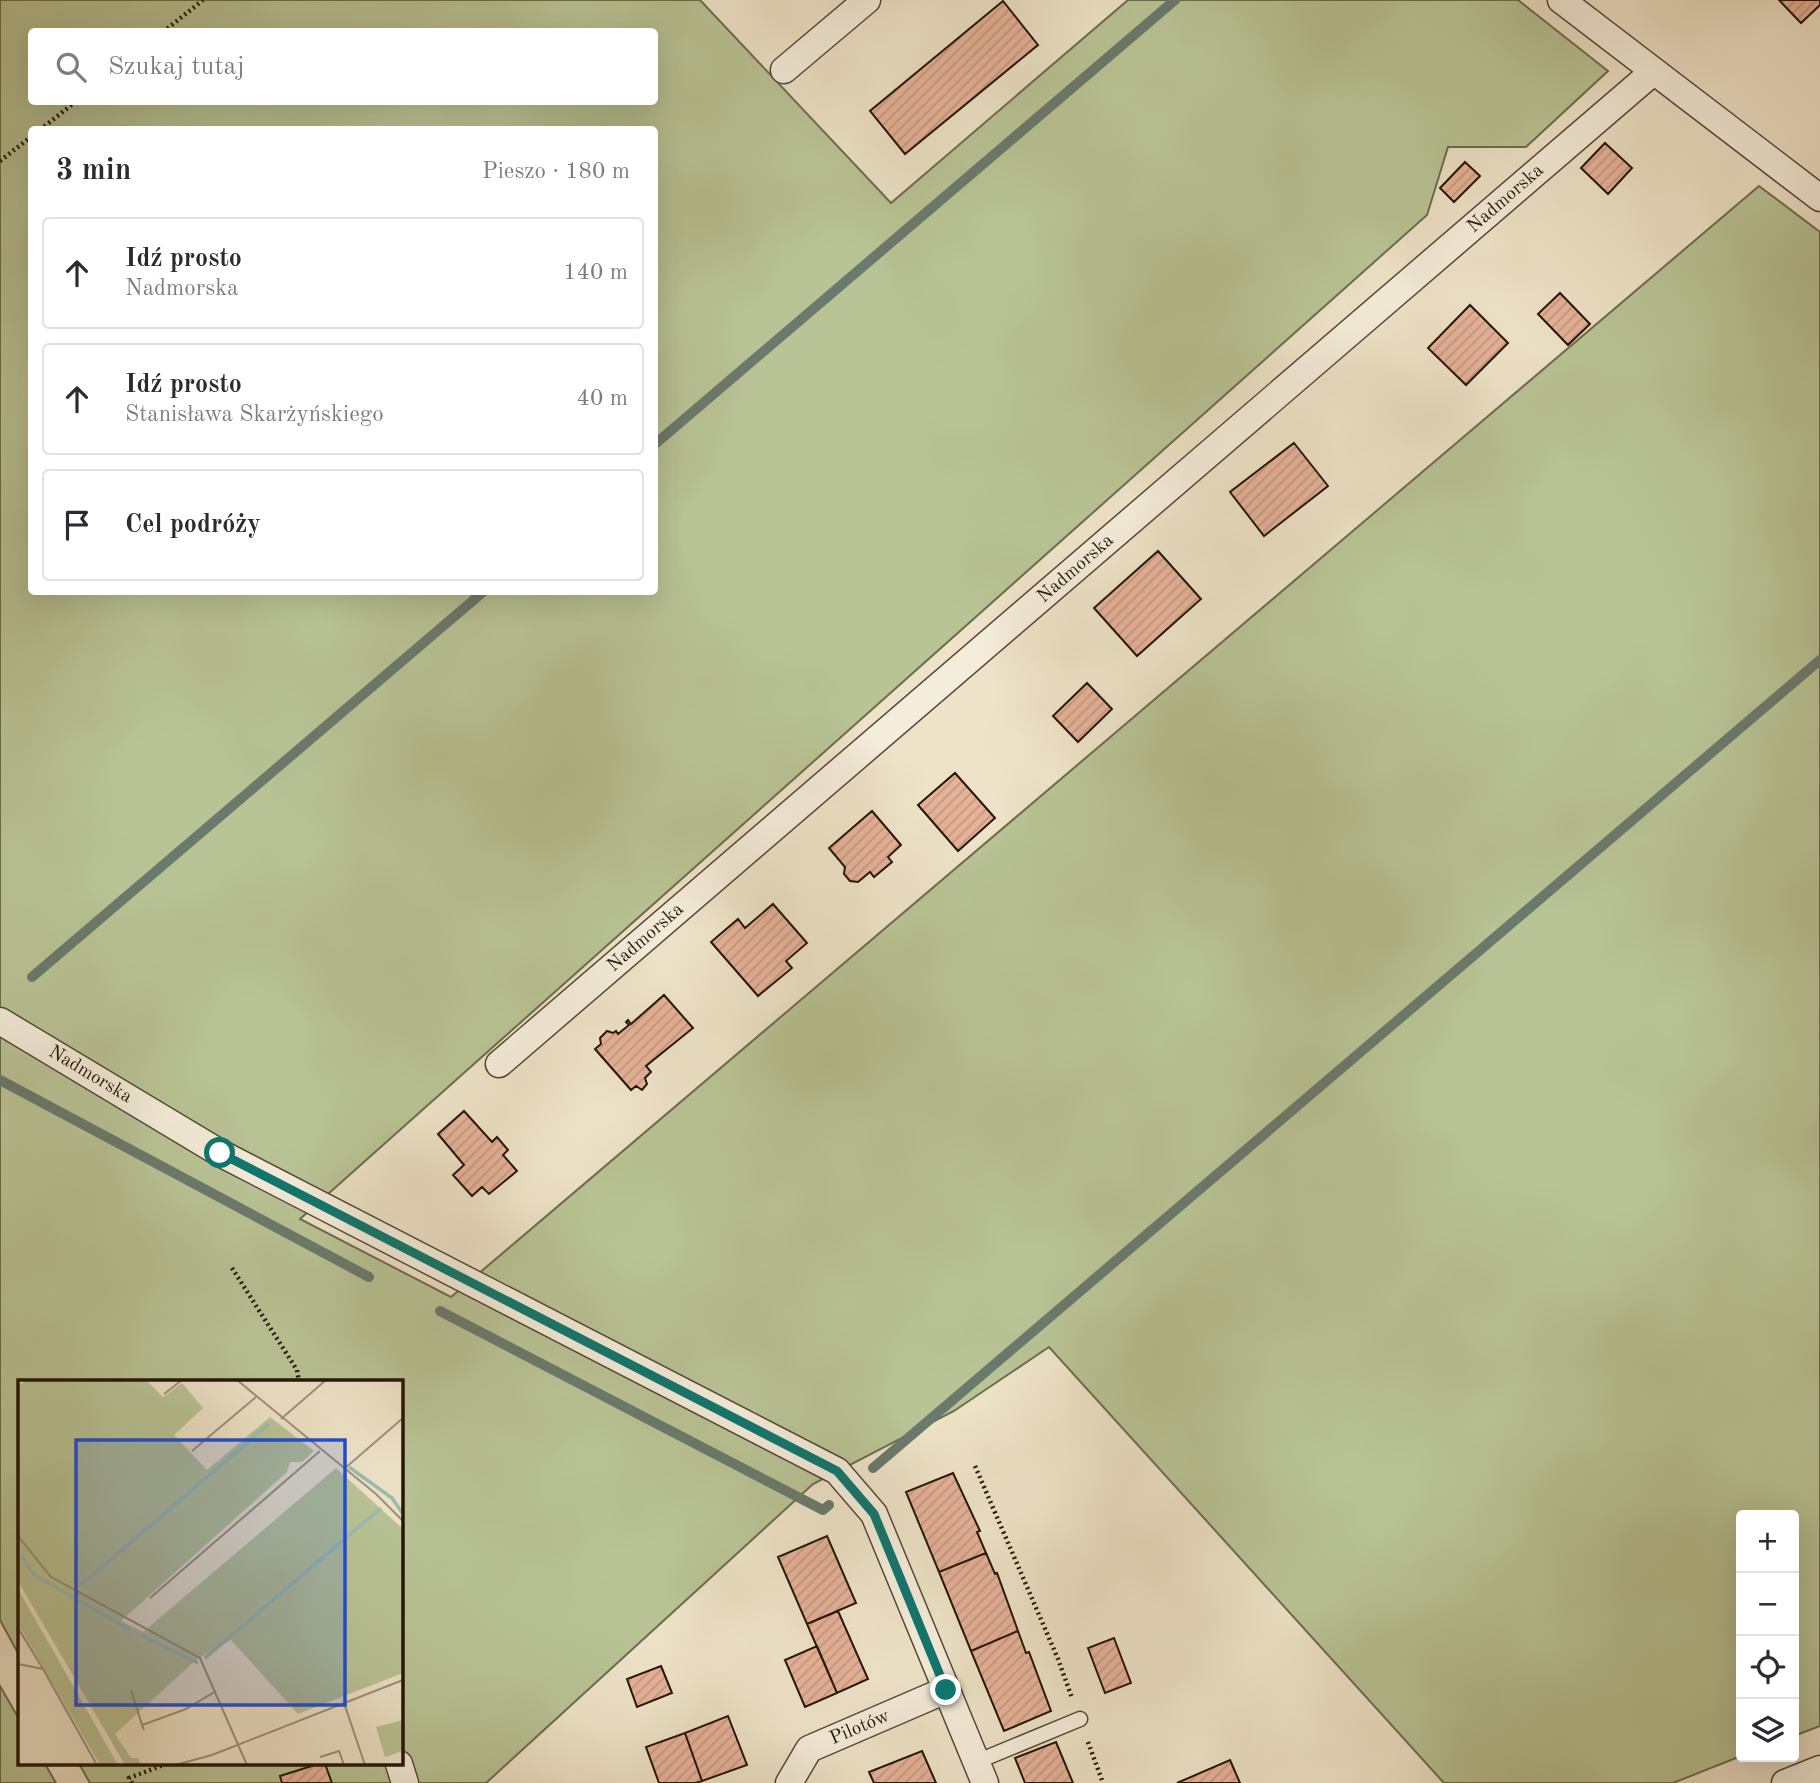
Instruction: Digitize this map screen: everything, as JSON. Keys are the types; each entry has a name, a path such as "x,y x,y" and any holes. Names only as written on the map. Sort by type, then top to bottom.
{"street":[{"path":"784,70 867,0"},
{"path":"1561,0 1653,72 1817,190"},
{"name":"Nadmorska","path":"499,1064 1653,72"},
{"name":"Nadmorska","path":"0,1021 220,1153 837,1471 874,1514 981,1773"},
{"name":"Pilotów","path":"789,1783 809,1749 946,1690"},
{"path":"400,1766 405,1783"},
{"path":"1785,1783 1817,1774"}],"lane":[{"path":"981,1773 1080,1719"}],"path":[{"path":"168,28 203,0"},
{"path":"45,126 71,105"},
{"path":"0,161 28,139"},
{"path":"232,1268 297,1370 299,1380"},
{"path":"975,1466 1058,1659 1103,1783"},
{"path":"132,1783 129,1778 161,1766"}],"green space":[{"path":"0,0 700,0 891,203 1128,0 1518,0 1608,71 1526,147 1448,147 1427,215 300,1219 451,1297 1759,186 1820,232 1820,1726 1799,1734 1799,1510 1736,1510 1736,1758 1673,1783 1444,1783 1049,1347 954,1411 813,1484 486,1783 90,1783 80,1766 402,1766 402,1380 18,1380 18,1653 0,1620"},
{"path":"0,1686 18,1717 18,1766 46,1766 56,1783 0,1783"}],"building":[{"path":"1779,0 1820,0 1820,5 1801,23"},
{"path":"1003,1 1038,45 905,154 870,111"},
{"path":"1605,143 1632,168 1608,194 1581,168"},
{"path":"1465,162 1480,176 1454,202 1440,188"},
{"path":"1560,293 1590,324 1568,345 1538,314"},
{"path":"1470,305 1508,343 1466,385 1428,348"},
{"path":"1294,443 1328,486 1264,536 1230,492"},
{"path":"1158,551 1201,599 1137,656 1094,608"},
{"path":"1087,683 1112,709 1078,742 1053,716"},
{"path":"955,773 995,818 958,851 918,805"},
{"path":"872,811 901,845 888,857 892,862 874,877 870,872 858,882 850,881 844,874 845,867 829,848"},
{"path":"773,904 807,943 786,961 792,968 758,996 711,942 738,919 745,928"},
{"path":"664,995 693,1028 646,1066 651,1072 645,1078 647,1084 642,1090 636,1086 631,1090 595,1049 601,1044 600,1038 607,1031 616,1031 618,1034 629,1025 626,1022 628,1020 631,1024"},
{"path":"464,1111 492,1142 497,1137 508,1150 503,1155 517,1171 489,1194 482,1187 472,1196 453,1175 464,1165 438,1134"},
{"path":"953,1473 980,1531 977,1532 986,1553 939,1572 906,1492"},
{"path":"827,1536 856,1603 807,1624 778,1557"},
{"path":"986,1553 995,1574 997,1573 1018,1631 971,1651 939,1572"},
{"path":"838,1611 868,1679 837,1693 807,1624"},
{"path":"1018,1631 1026,1653 1029,1652 1051,1711 1004,1731 971,1651"},
{"path":"1114,1638 1131,1683 1105,1693 1088,1648"},
{"path":"817,1646 837,1693 805,1707 785,1660"},
{"path":"661,1666 672,1693 637,1707 627,1679"},
{"path":"728,1716 747,1765 702,1781 685,1733"},
{"path":"685,1733 702,1781 659,1783 646,1747"},
{"path":"1056,1742 1073,1783 1025,1783 1015,1758"},
{"path":"922,1751 936,1783 874,1783 869,1772"},
{"path":"1230,1760 1240,1783 1177,1783"},
{"path":"312,1766 326,1766 332,1783 282,1783 280,1776"}],"waterway":[{"path":"658,442 1175,0"},
{"path":"32,977 479,595"},
{"path":"873,1468 1820,660"},
{"path":"0,1080 369,1277"},
{"path":"440,1311 823,1510 829,1505"}],"route":[{"path":"220,1153 837,1471 874,1514 946,1690"}]}
